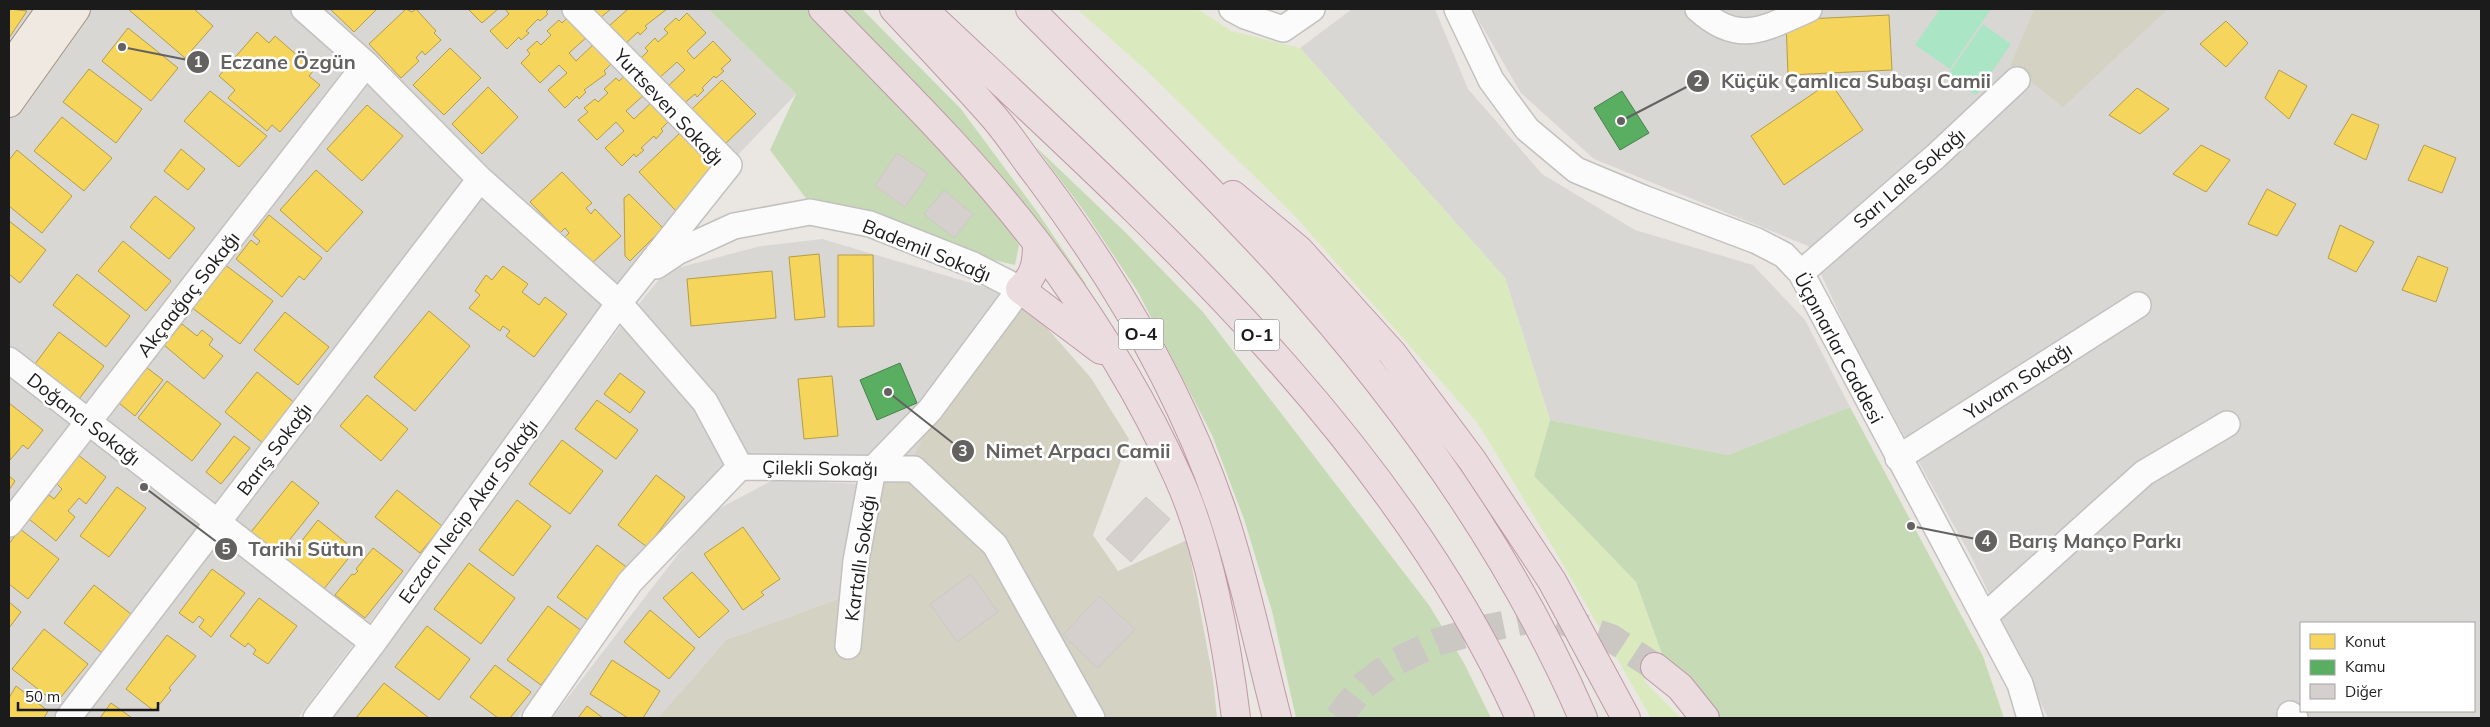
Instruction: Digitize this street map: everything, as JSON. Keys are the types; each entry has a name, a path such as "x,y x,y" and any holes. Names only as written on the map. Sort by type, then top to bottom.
{"highway":[{"path":"824,9 953,144 1037,243 1119,363 1179,478 1199,534 1214,595 1236,718"},
{"name":"O-4","path":"894,9 993,116 1107,275 1151,352 1192,435 1220,506 1243,579 1277,718"},
{"name":"O-1","path":"923,9 1107,182 1287,368 1342,432 1395,504 1464,610 1520,718"},
{"path":"1030,9 1281,266 1375,377 1455,487 1516,582 1567,681 1583,718"},
{"path":"1124,104 1299,250 1392,353 1472,460 1552,581 1626,718"},
{"path":"1037,243 1037,260 1032,280 1020,289 1119,363"},
{"path":"1655,667 1680,687 1705,718"}],"main road":[{"path":"9,68 52,9"},
{"path":"11,94 76,9"}],"street":[{"path":"304,9 366,64 480,179 619,303 705,402 740,467"},
{"name":"Yurtseven Sokağı","path":"575,9 729,165 619,303"},
{"path":"1232,9 1245,16 1283,29 1312,9"},
{"name":"Üçpınarlar Caddesi","path":"1457,9 1492,80 1527,130 1576,170 1756,241 1784,255 1800,273 1898,458 1985,616 2020,684 2030,718"},
{"path":"1698,9 1721,26 1748,32 1762,29 1809,9"},
{"name":"Akçaağaç Sokağı","path":"9,524 366,64"},
{"name":"Sarı Lale Sokağı","path":"1800,273 1936,156 2017,80"},
{"name":"Barış Sokağı","path":"68,718 480,179"},
{"name":"Bademil Sokağı","path":"619,303 658,264 677,252 734,226 810,212 870,224 971,264 1020,289"},
{"path":"873,469 930,410 1020,289"},
{"name":"Eczacı Necip Akar Sokağı","path":"316,718 373,643 619,303"},
{"name":"Yuvam Sokağı","path":"1898,458 2138,305"},
{"name":"Doğancı Sokağı","path":"9,360 373,643"},
{"path":"1985,616 2144,473 2227,424"},
{"name":"Çilekli Sokağı","path":"535,718 630,582 740,467 822,466 914,469 995,545 1092,718"},
{"name":"Kartallı Sokağı","path":"848,646 856,561 873,469"}],"shaded area":[{"path":"9,9 49,9 9,66"},
{"path":"89,9 708,9 796,94 648,252 298,718 9,718 9,114"},
{"path":"1352,9 1435,9 1468,89 1542,174 1635,230 1753,265 1805,320 1850,407 1728,455 1550,420 1505,278 1300,48"},
{"path":"1472,9 2034,9 2010,65 2160,9 2481,9 2481,718 2048,718 1973,560 1853,343 1808,246 1594,159 1521,93"},
{"path":"2034,9 2168,9 2063,107 2010,65"},
{"path":"822,239 1005,293 914,456 898,451 890,460 714,482 682,509 517,718 326,718 624,322 666,271 761,246"},
{"path":"1025,303 1091,378 1129,439 1093,535 1118,571 1187,540 1213,679 1217,718 658,718 726,640 857,592 890,460 898,451 914,456 926,431"},
{"path":"773,480 884,485 857,592 726,640 658,718 552,718 709,514"}],"green space":[{"path":"708,9 809,9 983,192 1019,245 1015,265 822,220 770,150 796,94"},
{"path":"839,9 862,9 961,109 1038,213 1086,284 1083,292"},
{"path":"1077,9 1198,9 1232,31 1300,48 1505,278 1550,420 1534,476 1636,582 1663,657 1644,681 1681,718 1651,718 1557,554 1477,422 1294,215 1146,70"},
{"path":"1940,9 1991,9 1950,69 1915,45"},
{"path":"1983,24 2011,44 1976,95 1947,76"},
{"path":"1035,146 1125,232 1203,312 1429,605 1464,663 1491,718 1296,718 1272,611 1244,519 1212,435 1138,292 1084,211"},
{"path":"1850,407 1983,656 2004,718 1719,718 1663,657 1636,582 1534,476 1550,420 1728,455"}],"building: Konut":[{"path":"9,9 27,11 9,38"},
{"path":"128,9 194,9 213,26 185,58"},
{"path":"330,9 377,9 354,32"},
{"path":"406,9 412,12 416,9 436,31 434,33 441,40 425,55 422,51 416,58 419,61 401,78 369,44"},
{"path":"468,9 498,9 482,23"},
{"path":"505,9 549,9 546,12 548,14 540,21 538,19 526,31 529,33 521,40 519,37 507,49 490,31 509,14"},
{"path":"591,9 611,9 600,18"},
{"path":"628,9 667,9 645,26 647,28 640,35 638,32 625,44 609,26"},
{"path":"687,13 706,33 687,51 694,59 713,41 731,60 721,69 724,71 716,78 714,76 702,88 704,90 697,97 695,94 682,105 666,88 685,70 677,62 657,80 639,60 648,51 645,48 655,38 658,42 668,33 664,29 676,18 679,21"},
{"path":"1889,15 1892,70 1788,75 1786,20"},
{"path":"569,16 588,36 569,53 576,61 595,43 613,62 604,71 606,74 584,90 586,92 579,99 577,96 565,108 548,90 567,73 559,65 540,83 521,63 530,54 527,50 537,41 541,45 551,35 547,31 559,20 562,23"},
{"path":"2226,21 2248,43 2226,67 2200,44"},
{"path":"128,28 178,68 151,101 102,61"},
{"path":"257,32 269,43 275,36 314,70 309,76 320,85 280,132 272,125 267,131 228,98 235,90 219,76"},
{"path":"450,48 481,78 444,115 413,85"},
{"path":"89,69 142,109 116,143 63,102"},
{"path":"2279,70 2307,86 2289,119 2265,98"},
{"path":"627,74 645,94 626,111 634,119 653,101 670,120 661,129 663,131 656,139 654,136 641,148 644,150 636,157 634,154 622,166 605,148 624,131 616,122 597,140 578,120 588,112 584,108 595,99 598,102 608,93 604,89 616,78 619,81"},
{"path":"722,80 756,114 723,146 689,112"},
{"path":"1830,82 1863,130 1784,185 1751,136"},
{"path":"488,87 518,117 482,154 452,124"},
{"path":"2137,88 2169,109 2140,134 2109,115"},
{"path":"210,91 267,136 239,167 184,121"},
{"path":"367,105 403,136 362,181 327,149"},
{"path":"2352,114 2379,125 2366,160 2334,144"},
{"path":"62,117 112,158 84,191 34,151"},
{"path":"681,132 719,172 677,212 639,172"},
{"path":"2201,145 2230,160 2206,192 2173,174"},
{"path":"2424,145 2456,158 2442,193 2408,180"},
{"path":"181,149 205,169 188,190 164,171"},
{"path":"17,150 72,196 42,233 9,206 9,160"},
{"path":"316,170 363,212 327,252 280,210"},
{"path":"562,172 592,203 586,208 591,214 595,209 621,236 590,265 564,238 569,233 565,228 560,233 530,202"},
{"path":"2267,189 2296,204 2277,236 2248,224"},
{"path":"629,194 663,228 630,261 625,256 624,198"},
{"path":"155,196 195,228 169,259 130,227"},
{"path":"269,215 322,258 304,280 299,276 282,297 236,259 251,240 257,245 260,241 253,235"},
{"path":"9,221 46,250 20,283 9,274"},
{"path":"2340,225 2374,242 2356,272 2328,258"},
{"path":"123,241 171,281 146,311 98,271"},
{"path":"819,254 825,317 795,320 789,257"},
{"path":"838,255 873,255 874,326 838,327"},
{"path":"2418,256 2448,268 2436,302 2402,290"},
{"path":"224,264 273,301 240,344 191,307"},
{"path":"503,266 528,284 522,292 539,305 545,297 567,314 534,357 506,336 510,331 503,326 500,331 469,308 480,295 475,291 486,275 492,280"},
{"path":"772,271 776,318 691,326 687,279"},
{"path":"77,274 130,316 106,347 53,305"},
{"path":"429,311 470,346 415,411 374,377"},
{"path":"285,312 329,347 298,385 254,350"},
{"path":"182,324 197,336 202,330 213,339 209,345 223,356 204,379 164,345"},
{"path":"59,332 104,366 79,399 35,364"},
{"path":"142,364 163,380 135,416 114,399"},
{"path":"257,372 302,409 270,449 225,412"},
{"path":"620,373 645,392 630,413 604,394"},
{"path":"832,376 838,436 804,439 798,379"},
{"path":"167,381 221,424 192,461 138,418"},
{"path":"367,395 408,429 381,461 340,426"},
{"path":"597,400 638,430 616,459 575,429"},
{"path":"9,403 43,430 28,449 23,445 10,460"},
{"path":"234,436 250,448 221,484 206,472"},
{"path":"562,440 603,471 570,514 529,484"},
{"path":"77,454 106,477 86,504 79,498 68,511 75,517 56,541 29,519 49,495 54,499 62,489 55,482"},
{"path":"656,475 685,497 647,547 618,525"},
{"path":"9,476 15,481 9,490"},
{"path":"292,481 319,503 279,553 251,532"},
{"path":"117,487 146,508 109,557 80,536"},
{"path":"397,490 442,526 420,553 375,517"},
{"path":"517,500 551,526 513,576 479,550"},
{"path":"318,520 355,550 323,590 286,561"},
{"path":"743,527 780,579 761,592 764,595 743,610 704,554"},
{"path":"20,529 59,559 28,599 9,584 9,544"},
{"path":"597,545 629,569 589,621 557,597"},
{"path":"373,548 403,571 365,618 335,595 352,574 354,575 358,571 356,569"},
{"path":"469,563 515,598 481,644 434,609"},
{"path":"212,569 245,593 211,637 199,627 204,620 199,616 193,623 179,613"},
{"path":"692,572 729,611 699,638 663,598"},
{"path":"94,585 136,618 106,656 64,623"},
{"path":"259,598 297,626 268,664 253,654 256,650 248,643 245,647 230,636"},
{"path":"9,602 21,612 9,628"},
{"path":"548,606 582,631 541,685 507,660"},
{"path":"650,610 695,648 669,679 624,642"},
{"path":"427,626 470,659 439,700 395,667"},
{"path":"44,629 88,664 56,703 12,669"},
{"path":"167,635 196,656 169,688 171,690 154,711 126,689"},
{"path":"612,660 660,691 643,718 628,718 590,694"},
{"path":"495,665 531,692 510,718 498,718 470,697"},
{"path":"384,683 429,718 356,718"},
{"path":"16,686 48,711 44,718 9,718 9,698"},
{"path":"111,703 132,718 100,718"},
{"path":"587,706 603,718 578,718"}],"building: Kamu":[{"path":"1622,91 1649,133 1620,150 1594,108"},
{"path":"900,363 917,403 877,420 860,380"}],"building: Diğer":[{"path":"897,153 928,174 905,207 875,186"},
{"path":"944,190 973,214 954,238 924,214"},
{"path":"1146,497 1170,519 1131,562 1106,539"},
{"path":"971,574 998,612 957,642 930,604"},
{"path":"1099,596 1135,629 1098,668 1063,635"}],"tunnel":[{"path":"1338,718 1364,685 1395,662 1437,642 1483,629 1548,616 1611,638 1655,667"}],"place":[{"name":"Eczane Özgün","path":"122,47"},
{"name":"Küçük Çamlıca Subaşı Camii","path":"1621,121"},
{"name":"Nimet Arpacı Camii","path":"888,392"},
{"name":"Tarihi Sütun","path":"144,487"},
{"name":"Barış Manço Parkı","path":"1911,526"}]}
